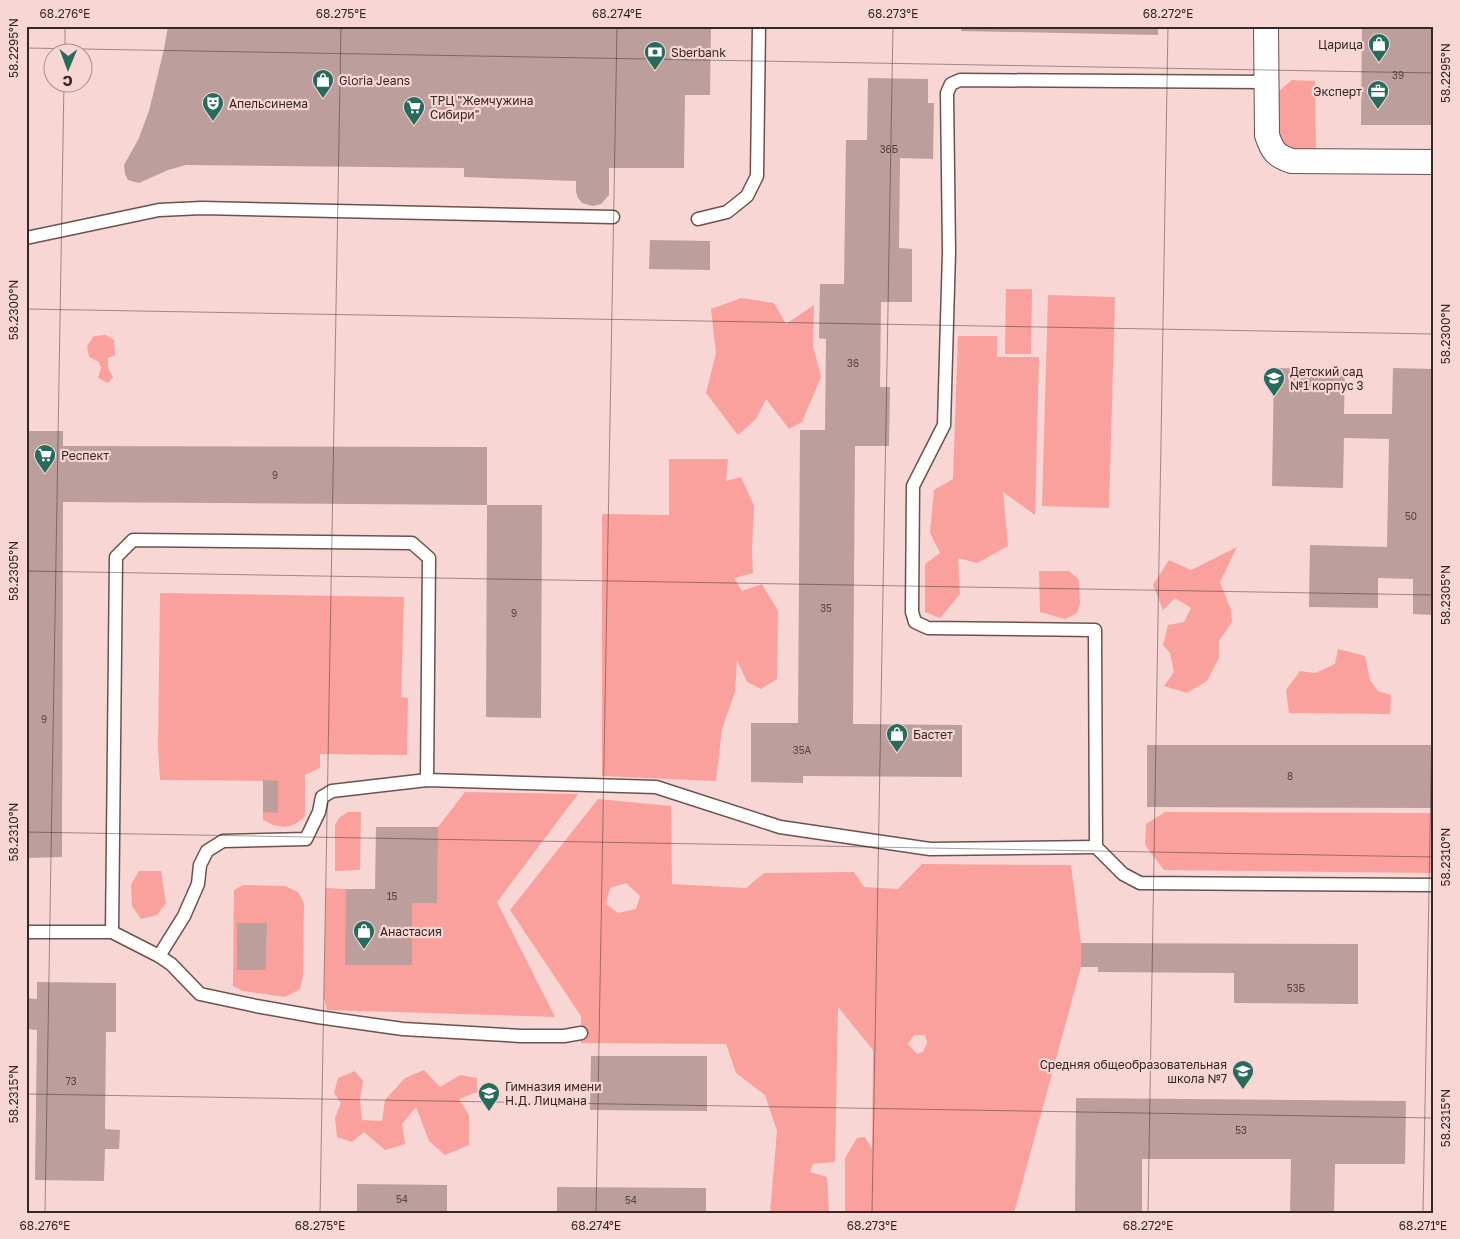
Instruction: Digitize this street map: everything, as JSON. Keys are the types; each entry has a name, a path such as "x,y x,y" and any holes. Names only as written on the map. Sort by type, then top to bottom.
{"street":[{"path":"1266,26 1267,135 1270,146 1279,157 1292,161 1434,162"}],"lane":[{"path":"698,219 727,212 747,196 756,176 760,26"},
{"path":"1096,847 1095,630 928,628 915,622 912,612 913,486 944,425 949,252 947,94 951,84 960,80 1266,82"},
{"path":"26,238 159,210 202,208 613,217"},
{"path":"112,932 116,557 133,540 412,543 429,558 427,780"},
{"path":"159,956 184,916 198,884 200,864 207,851 223,841 306,839 319,812 322,797 332,790 427,780 656,787 780,827 930,848 1096,847 1124,874 1140,882 1434,886"},
{"path":"26,932 112,932 171,964 200,994 265,1008 403,1029 521,1036 564,1036 581,1033"}],"shaded area":[{"path":"1292,80 1315,81 1316,157 1279,144 1279,91"},
{"path":"1006,289 1032,289 1031,354 1005,354"},
{"path":"1048,295 1115,297 1109,508 1042,506"},
{"path":"741,298 774,303 786,324 814,305 813,346 821,377 802,422 789,429 766,399 756,419 738,435 706,393 716,353 711,309"},
{"path":"106,335 114,340 115,355 108,358 108,368 113,377 108,383 98,378 101,368 99,362 89,357 87,346 94,336"},
{"path":"958,336 997,336 997,357 1039,357 1035,515 1003,492 1008,546 977,563 958,558 960,594 940,618 925,612 925,564 940,553 930,533 934,490 953,479"},
{"path":"669,459 728,459 726,481 741,477 754,506 753,573 734,578 742,591 762,584 778,611 777,679 761,689 747,682 737,660 735,692 722,729 716,781 602,776 602,514 669,515"},
{"path":"1237,547 1220,582 1231,610 1232,622 1219,641 1219,658 1207,681 1187,693 1164,686 1174,672 1170,653 1163,645 1168,625 1184,622 1191,608 1175,598 1163,610 1153,585 1169,560 1191,570"},
{"path":"1039,571 1069,571 1079,580 1080,603 1077,613 1065,619 1040,612"},
{"path":"160,593 404,597 401,697 408,698 407,755 320,754 320,768 305,775 305,816 295,824 285,827 263,820 263,812 278,812 278,781 160,780 158,747"},
{"path":"1338,649 1365,656 1370,680 1378,691 1391,695 1390,714 1289,713 1286,690 1300,671 1315,673 1335,664"},
{"path":"465,792 578,794 497,902 555,1017 327,1010 324,998 326,888 346,889 346,965 411,965 412,903 438,827"},
{"path":"598,799 671,806 672,884 746,888 764,873 854,872 864,887 898,889 922,864 1071,865 1081,943 1081,967 1014,1213 845,1213 845,1158 857,1138 865,1137 872,1149 873,1050 838,1007 835,1162 813,1164 810,1172 827,1177 829,1213 770,1213 777,1131 765,1095 736,1073 726,1044 581,1043 581,1016 510,910","holes":["626,883 640,896 636,909 618,913 606,904 610,888","914,1035 925,1035 927,1043 923,1052 917,1054 908,1044"]},
{"path":"348,812 361,812 360,870 335,871 335,825 339,818"},
{"path":"1165,812 1434,813 1434,873 1164,870 1145,845 1146,824"},
{"path":"139,871 161,871 166,903 157,915 141,919 132,906 131,885"},
{"path":"243,885 285,886 298,892 304,903 303,975 300,989 285,997 243,991 233,986 234,890","holes":["238,923 267,923 266,970 237,969"]},
{"path":"424,1070 440,1087 460,1075 477,1078 477,1092 459,1099 469,1115 469,1145 445,1155 429,1141 416,1107 402,1124 405,1144 385,1150 364,1132 352,1142 337,1137 335,1118 341,1103 334,1093 338,1078 355,1071 363,1081 360,1100 362,1120 382,1121 385,1100 405,1078"}],"building":[{"name":"ТРЦ \"Жемчужина Сибири\"","path":"168,26 711,26 710,95 685,95 684,168 609,168 609,195 601,204 593,206 582,203 578,198 576,181 464,177 464,168 186,165 168,170 139,183 128,180 124,165 138,140 149,111"},
{"path":"962,26 1158,26 1158,35 961,31"},
{"path":"1362,26 1434,26 1434,125 1361,125"},
{"path":"868,78 928,79 928,103 934,103 933,159 900,158 899,248 912,249 912,302 881,302 880,387 890,387 889,446 855,446 853,724 962,725 962,777 803,776 803,783 751,782 751,723 798,723 800,430 825,430 826,339 819,338 820,284 844,284 846,140 867,140"},
{"path":"650,240 710,241 710,270 649,269"},
{"path":"1274,368 1345,369 1344,414 1392,414 1393,368 1434,369 1434,615 1413,614 1413,579 1378,578 1378,608 1309,607 1310,545 1387,547 1389,439 1344,438 1343,488 1272,486"},
{"path":"26,431 63,431 63,446 487,447 487,505 63,502 62,857 26,858"},
{"path":"487,505 542,505 541,718 486,717"},
{"path":"1147,745 1434,745 1434,808 1147,807"},
{"path":"263,780 278,781 278,813 263,812"},
{"path":"376,827 438,827 437,903 412,903 412,965 345,965 346,889 375,889"},
{"path":"237,923 267,923 266,970 237,970"},
{"path":"1081,943 1358,944 1358,1004 1234,1003 1234,973 1098,972 1098,967 1081,967"},
{"path":"37,982 116,983 116,1032 106,1032 105,1129 120,1130 119,1149 105,1149 104,1181 35,1180 37,1030 26,1029 26,998 37,999"},
{"path":"591,1056 707,1056 707,1111 590,1110"},
{"path":"1076,1098 1406,1101 1405,1164 1335,1164 1334,1213 1290,1213 1291,1159 1142,1159 1142,1213 1075,1213"},
{"path":"357,1184 447,1185 447,1213 357,1213"},
{"path":"557,1187 706,1188 706,1213 557,1213"}],"place":[{"name":"Царица","path":"1379,63"},
{"name":"Sberbank","path":"655,71"},
{"name":"Gloria Jeans","path":"323,99"},
{"name":"Эксперт","path":"1378,110"},
{"name":"Апельсинема","path":"213,122"},
{"name":"ТРЦ \"Жемчужина Сибири\"","path":"414,126"},
{"name":"Детский сад №1 корпус 3","path":"1274,397"},
{"name":"Респект","path":"45,474"},
{"name":"Бастет","path":"897,753"},
{"name":"Анастасия","path":"364,950"},
{"name":"Средняя общеобразовательная школа №7","path":"1243,1090"},
{"name":"Гимназия имени Н.Д. Лицмана","path":"489,1112"}]}
